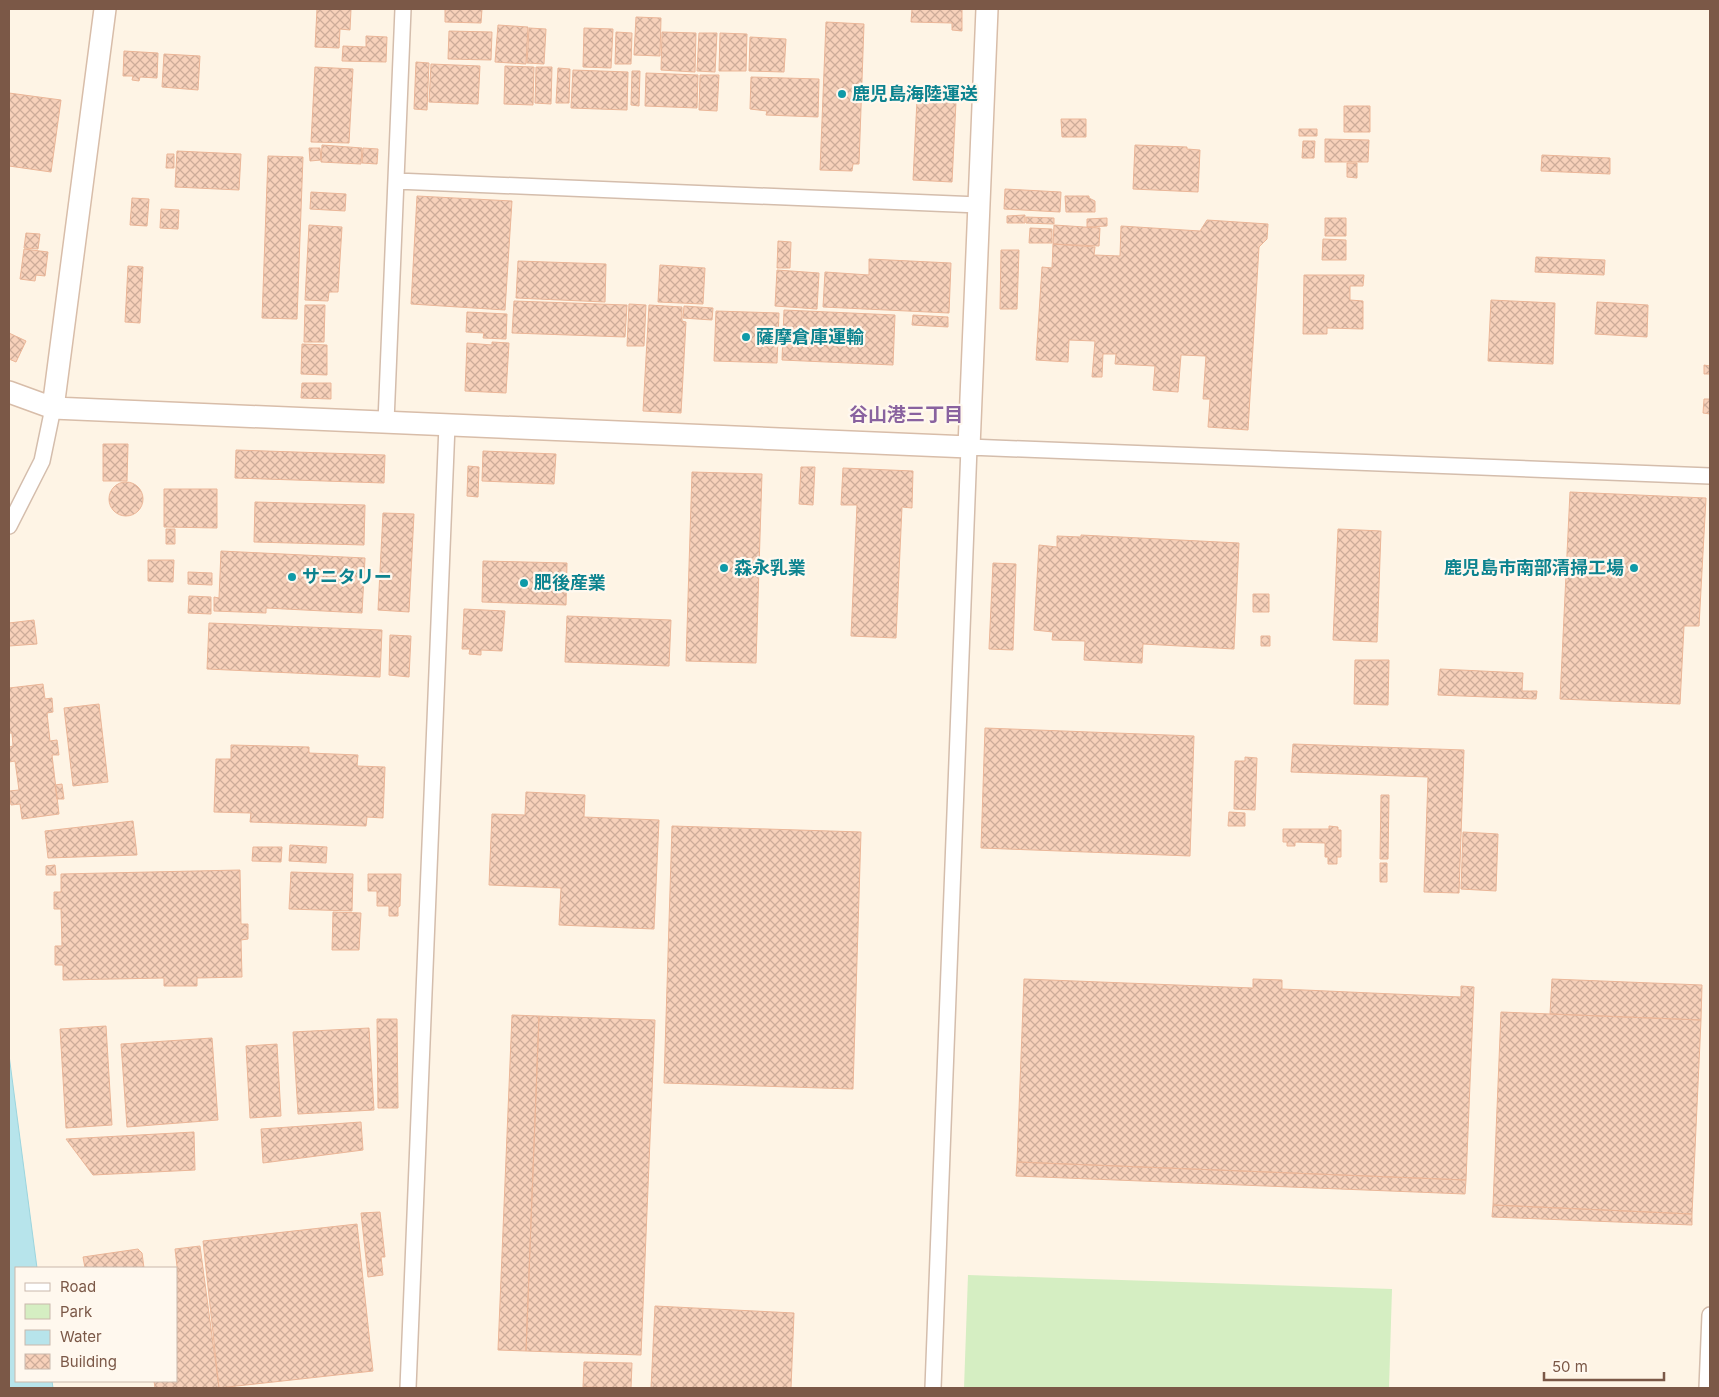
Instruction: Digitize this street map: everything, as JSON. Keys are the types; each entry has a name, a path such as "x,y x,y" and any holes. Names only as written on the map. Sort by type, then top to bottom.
{"street":[{"path":"9,526 42,461 53,408 105,9"},
{"path":"386,422 403,9"},
{"path":"932,1388 987,9"},
{"path":"396,181 979,205"},
{"path":"9,392 53,408 1710,476"},
{"path":"408,1388 447,425"},
{"path":"1707,1388 1710,1315"}],"green space":[{"path":"968,1275 1392,1289 1389,1388 964,1388"}],"water":[{"path":"9,1055 37,1267 15,1267 15,1382 52,1382 53,1388 9,1388"}],"building":[{"path":"317,9 351,9 350,30 340,29 339,48 315,47"},
{"path":"445,9 482,9 481,23 445,22"},
{"path":"912,9 962,9 962,31 952,30 952,23 911,22"},
{"path":"636,17 661,18 660,56 634,55"},
{"name":"鹿児島海陸運送","path":"826,22 864,24 859,164 853,164 852,171 820,170"},
{"path":"498,25 528,27 526,64 495,62"},
{"path":"529,28 546,29 544,64 527,63"},
{"path":"584,28 613,29 611,68 583,67"},
{"path":"449,31 492,32 491,60 448,59"},
{"path":"616,32 632,33 631,64 615,64"},
{"path":"662,32 696,33 695,72 661,70"},
{"path":"699,33 717,33 715,72 697,71"},
{"path":"720,33 747,34 746,71 719,71"},
{"path":"366,36 387,37 386,62 342,61 343,46 366,47"},
{"path":"750,37 786,39 784,72 749,71"},
{"path":"124,51 158,53 157,78 140,77 139,81 132,80 133,76 123,76"},
{"path":"164,54 200,56 198,90 162,87"},
{"path":"416,62 429,63 427,110 414,109"},
{"path":"431,64 480,66 478,104 429,102"},
{"path":"505,66 534,67 533,105 504,104"},
{"path":"315,67 353,69 349,143 311,142"},
{"path":"536,67 552,67 551,104 535,103"},
{"path":"558,68 570,69 569,103 556,103"},
{"path":"573,70 628,72 627,110 571,108"},
{"path":"632,71 640,71 639,106 631,105"},
{"path":"646,73 698,75 697,108 645,106"},
{"path":"700,75 719,75 717,111 699,110"},
{"path":"751,77 819,79 818,117 766,115 767,111 750,109"},
{"path":"9,93 61,100 51,172 9,166"},
{"name":"鹿児島海陸運送","path":"917,100 956,102 952,182 913,180"},
{"path":"1344,106 1370,106 1370,132 1344,132"},
{"path":"1061,119 1086,119 1086,137 1062,137"},
{"path":"1299,129 1317,129 1317,136 1299,136"},
{"path":"1325,139 1369,140 1368,162 1325,162"},
{"path":"1303,141 1315,141 1314,158 1302,158"},
{"path":"322,145 362,148 361,164 321,162"},
{"path":"1135,145 1187,147 1187,149 1200,150 1198,192 1133,189"},
{"path":"309,148 320,148 321,160 310,161"},
{"path":"363,148 378,149 377,164 362,163"},
{"path":"177,151 241,154 239,190 175,187"},
{"path":"167,154 174,154 174,168 166,168"},
{"path":"1542,155 1610,158 1610,174 1541,171"},
{"path":"268,156 303,157 297,319 262,318"},
{"path":"1347,163 1357,163 1357,178 1347,177"},
{"path":"1005,189 1061,192 1060,212 1004,209"},
{"path":"311,192 346,194 345,211 310,209"},
{"path":"417,196 512,201 505,310 411,304"},
{"path":"1065,196 1089,196 1089,198 1095,201 1095,212 1066,212"},
{"path":"132,198 149,199 147,226 130,225"},
{"path":"161,209 179,210 178,229 160,228"},
{"path":"1025,215 1025,223 1007,223 1007,216"},
{"path":"1026,217 1054,218 1054,224 1026,223"},
{"path":"1107,218 1107,226 1087,227 1087,219"},
{"path":"1325,218 1346,218 1346,236 1325,236"},
{"path":"1207,220 1268,224 1267,239 1259,247 1248,430 1208,427 1210,399 1203,399 1206,356 1181,355 1178,392 1153,390 1155,366 1115,364 1116,354 1103,354 1102,377 1092,377 1095,341 1069,340 1068,362 1036,360 1042,267 1052,268 1053,244 1095,247 1094,255 1120,256 1121,226 1200,231"},
{"path":"309,225 342,227 338,292 329,292 328,301 305,300"},
{"path":"1054,225 1100,228 1099,246 1053,244"},
{"path":"1030,228 1052,229 1052,243 1029,243"},
{"path":"26,233 40,234 38,249 24,248"},
{"path":"1323,239 1346,240 1346,260 1322,260"},
{"path":"778,241 791,242 790,268 777,268"},
{"path":"24,249 48,252 45,276 36,275 35,281 20,279"},
{"path":"1001,250 1019,250 1017,309 1000,309"},
{"path":"1536,257 1605,260 1604,275 1535,272"},
{"path":"869,259 951,263 949,313 823,307 825,272 869,275"},
{"path":"518,261 606,264 605,302 516,298"},
{"path":"660,265 705,268 703,304 658,302"},
{"path":"128,266 143,267 140,323 125,322"},
{"path":"777,270 819,273 817,309 775,306"},
{"path":"1304,275 1364,275 1363,286 1350,286 1350,300 1363,301 1363,329 1327,328 1327,334 1303,334"},
{"path":"1491,300 1555,303 1553,364 1488,361"},
{"path":"514,301 627,305 625,337 512,333"},
{"path":"1597,302 1648,305 1647,337 1595,334"},
{"path":"629,304 646,305 644,346 627,346"},
{"path":"305,305 325,305 324,342 304,342"},
{"path":"649,305 682,307 682,321 686,322 681,413 643,411"},
{"path":"684,306 713,308 712,320 683,318"},
{"path":"784,310 895,315 893,365 782,360"},
{"name":"薩摩倉庫運輸","path":"716,311 779,313 777,363 714,361"},
{"path":"467,312 507,314 506,339 483,338 484,333 466,332"},
{"path":"913,315 948,317 948,327 912,325"},
{"path":"9,333 26,341 16,362 9,359"},
{"path":"492,342 509,343 506,393 465,391 467,343 492,345"},
{"path":"302,344 327,345 327,375 301,374"},
{"path":"1704,365 1710,366 1710,374 1704,374"},
{"path":"302,383 331,383 331,399 301,398"},
{"path":"1704,399 1710,399 1710,414 1703,413"},
{"path":"103,444 128,444 127,481 103,481"},
{"path":"236,450 385,455 384,483 235,478"},
{"path":"483,451 556,454 554,484 482,481"},
{"path":"468,466 479,467 478,497 467,496"},
{"path":"801,467 815,467 813,505 799,504"},
{"name":"森永乳業","path":"843,468 913,471 912,508 902,507 896,638 851,636 857,505 841,505"},
{"name":"森永乳業","path":"692,472 762,474 756,663 686,661"},
{"path":"126,482 133,483 138,487 142,492 142,506 138,511 133,515 126,516 119,515 114,511 110,506 109,499 110,492 114,487 119,483"},
{"path":"164,489 217,489 217,528 164,527"},
{"name":"鹿児島市南部清掃工場","path":"1570,492 1706,498 1699,626 1684,626 1680,704 1560,699"},
{"name":"サニタリー","path":"255,502 365,505 364,545 254,542"},
{"name":"サニタリー","path":"383,513 414,514 409,612 378,610"},
{"path":"166,529 175,529 175,544 166,544"},
{"path":"1338,529 1381,531 1377,642 1333,640"},
{"path":"1081,535 1239,543 1234,649 1143,644 1142,663 1084,660 1085,641 1052,640 1053,632 1034,630 1039,545 1057,547 1057,536 1081,537"},
{"name":"サニタリー","path":"221,551 365,558 362,613 266,608 266,613 214,611 214,597 219,598"},
{"path":"148,560 174,560 173,582 148,581"},
{"name":"肥後産業","path":"483,561 567,563 566,605 482,602"},
{"path":"993,563 1016,564 1013,650 989,649"},
{"path":"188,572 212,573 212,585 188,584"},
{"path":"1253,594 1269,594 1269,612 1253,612"},
{"path":"189,596 211,597 211,614 188,613"},
{"path":"464,609 505,611 502,651 481,650 481,655 469,654 470,649 462,649"},
{"path":"567,616 671,620 669,666 565,662"},
{"path":"34,620 37,644 9,646 9,623"},
{"path":"209,623 382,630 380,677 207,669"},
{"path":"390,635 411,636 409,677 389,675"},
{"path":"1261,636 1270,636 1270,646 1261,646"},
{"path":"1355,660 1389,660 1388,705 1354,704"},
{"path":"1440,669 1523,673 1522,691 1537,691 1536,699 1438,695"},
{"path":"43,684 45,699 52,698 53,712 47,713 50,741 57,740 59,755 52,755 59,814 22,819 20,804 11,805 9,791 19,790 15,761 9,762 9,747 13,746 12,733 9,733 9,688"},
{"path":"99,704 108,782 73,786 64,708"},
{"path":"985,728 1194,736 1190,856 981,848"},
{"path":"1293,744 1464,750 1459,893 1424,892 1428,777 1291,772"},
{"path":"231,745 309,747 309,753 358,755 357,766 385,767 383,818 367,817 366,826 250,822 251,813 214,812 216,759 231,759"},
{"path":"1245,757 1257,758 1255,810 1234,809 1235,761 1245,761"},
{"path":"62,784 64,799 57,799 55,785"},
{"path":"526,792 585,795 584,817 659,820 654,929 559,925 561,888 489,885 492,814 525,815"},
{"path":"1381,795 1389,795 1388,859 1380,859"},
{"path":"1229,812 1245,813 1245,826 1228,826"},
{"path":"133,821 137,855 48,858 45,831"},
{"path":"672,826 861,832 853,1089 664,1083"},
{"path":"1329,826 1338,827 1338,830 1341,830 1341,857 1337,857 1337,864 1328,864 1328,857 1325,857 1325,843 1295,842 1295,846 1287,846 1287,842 1283,842 1283,829 1329,829"},
{"path":"1463,832 1498,834 1496,891 1461,889"},
{"path":"290,845 327,847 326,863 289,861"},
{"path":"253,847 282,847 281,862 252,861"},
{"path":"1380,863 1387,863 1387,882 1380,882"},
{"path":"55,865 56,875 46,875 46,866"},
{"path":"240,870 241,924 248,924 248,939 241,940 242,977 197,978 197,986 164,986 164,978 63,980 63,965 55,965 55,946 62,946 61,909 54,909 54,892 61,892 61,874"},
{"path":"291,872 353,874 352,911 289,909"},
{"path":"368,874 401,874 398,916 389,916 389,906 377,906 377,891 368,891"},
{"path":"333,912 361,913 359,950 332,950"},
{"path":"1024,979 1253,988 1253,979 1282,980 1282,989 1461,997 1461,986 1474,987 1466,1180 1017,1162"},
{"path":"1552,979 1702,985 1701,1020 1550,1014"},
{"path":"1501,1012 1701,1020 1692,1214 1493,1205"},
{"path":"512,1015 539,1016 526,1351 498,1350"},
{"path":"539,1016 655,1020 641,1355 526,1351"},
{"path":"377,1019 397,1019 398,1108 378,1108"},
{"path":"106,1026 112,1125 66,1128 60,1029"},
{"path":"369,1028 374,1110 298,1114 293,1032"},
{"path":"212,1038 218,1120 127,1127 121,1044"},
{"path":"277,1044 281,1116 250,1118 246,1046"},
{"path":"361,1122 363,1150 263,1163 261,1129"},
{"path":"194,1132 195,1170 93,1175 66,1139"},
{"path":"1017,1162 1466,1180 1465,1194 1016,1176"},
{"path":"1493,1205 1692,1214 1692,1225 1492,1217"},
{"path":"380,1212 385,1257 381,1257 383,1275 368,1277 361,1213"},
{"path":"357,1224 373,1371 219,1388 203,1241"},
{"path":"200,1246 219,1388 155,1388 154,1382 178,1382 178,1267 175,1249"},
{"path":"138,1249 142,1253 144,1267 85,1267 83,1257"},
{"path":"655,1306 794,1313 791,1388 651,1388"},
{"path":"584,1362 632,1363 631,1388 583,1387"}],"place":[{"name":"鹿児島海陸運送","path":"842,94"},
{"name":"薩摩倉庫運輸","path":"746,337"},
{"name":"森永乳業","path":"724,568"},
{"name":"鹿児島市南部清掃工場","path":"1634,568"},
{"name":"サニタリー","path":"292,577"},
{"name":"肥後産業","path":"524,583"}],"district":[{"name":"谷山港三丁目","path":"906,414"}]}
